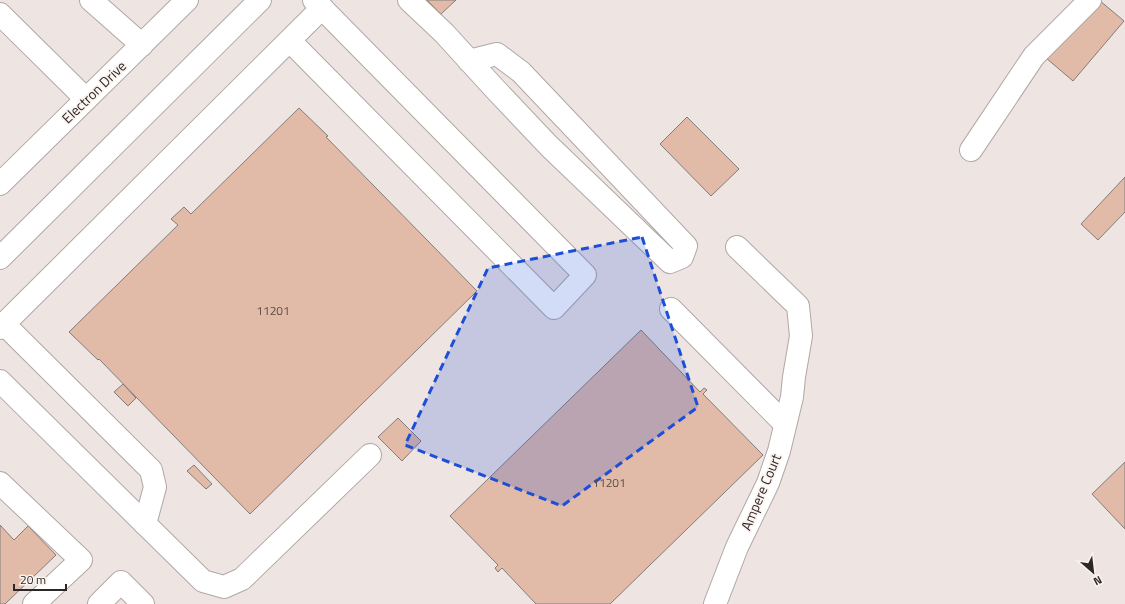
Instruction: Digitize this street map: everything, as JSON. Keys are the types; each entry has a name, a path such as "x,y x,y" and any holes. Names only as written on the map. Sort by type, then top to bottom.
{"street":[{"path":"91,0 142,45"},
{"name":"Electron Drive","path":"0,184 187,0"},
{"path":"0,258 260,0"},
{"path":"409,0 444,33 469,61 549,146 670,262 682,257 686,246 521,72 497,54 469,61"},
{"path":"971,150 1034,56 1090,0"},
{"path":"145,524 155,487 151,470 2,326 290,41 318,4 585,275 554,308 290,41"},
{"path":"0,14 86,99"},
{"name":"Ampere Court","path":"715,604 737,547 768,483 780,451 792,396 801,336 798,306 737,247"},
{"path":"671,309 786,424"},
{"path":"0,381 203,581 224,587 242,579 370,455"},
{"path":"0,484 81,560 34,604"},
{"path":"98,604 121,582 143,604"}],"highlighted area":[{"path":"642,237 698,407 562,506 405,445 488,268"}],"building":[{"path":"427,0 456,0 441,14"},
{"path":"1099,0 1124,21 1073,81 1046,58"},
{"path":"299,108 328,136 326,137 477,291 250,514 99,359 98,360 69,332 178,225 171,219 184,207 191,214"},
{"path":"687,117 739,169 711,196 660,144"},
{"path":"1125,177 1125,212 1098,240 1081,224"},
{"path":"641,330 700,392 704,388 707,390 703,394 763,455 610,604 536,604 502,568 498,572 495,568 498,565 450,516"},
{"path":"123,384 136,398 128,406 114,392"},
{"path":"398,418 421,441 402,461 378,437"},
{"path":"1125,462 1125,529 1092,494"},
{"path":"194,465 212,484 206,489 187,471"},
{"path":"0,525 14,540 28,526 56,555 5,604 0,604"}]}
